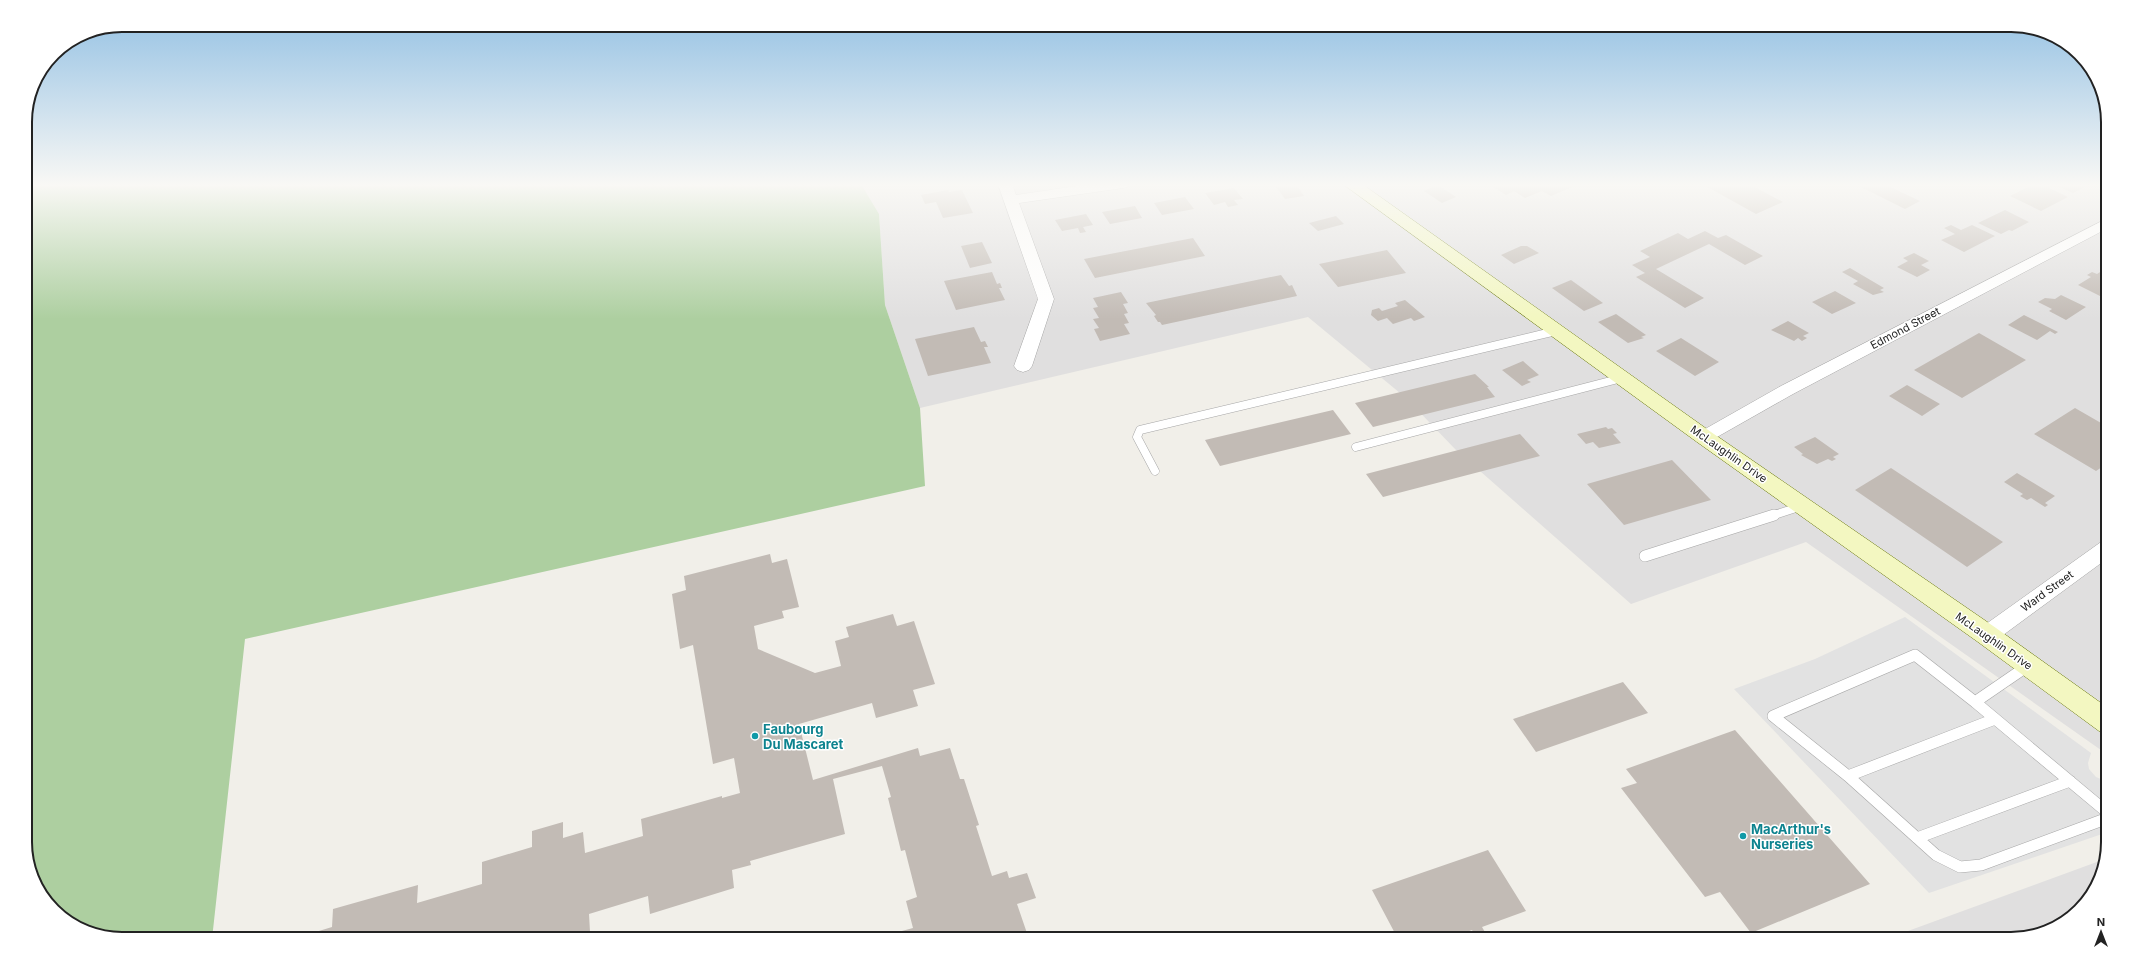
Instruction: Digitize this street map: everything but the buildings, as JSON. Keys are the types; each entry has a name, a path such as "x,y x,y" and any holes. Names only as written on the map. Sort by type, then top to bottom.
{"main road":[{"name":"McLaughlin Drive","path":"1413,229 1704,437 1987,635 2101,718"}],"street":[{"path":"1021,229 1046,299 1023,366"},
{"name":"Edmond Street","path":"1704,437 1787,390 2095,229"},
{"name":"Ward Street","path":"1987,635 2101,552"}],"lane":[{"path":"1156,471 1137,437 1140,430 1556,332"},
{"path":"1356,447 1622,378"},
{"path":"1646,556 1802,506"},
{"path":"2101,808 1995,718 1915,655 1773,716 1848,776 1936,855 1960,867 1981,865 2101,821"},
{"path":"1975,702 2028,665"},
{"path":"1848,776 1995,718"},
{"path":"1917,838 2070,782"}],"shaded area":[{"path":"880,229 2101,229 2101,750 1806,542 1631,604 1455,449 1406,398 1308,317 920,408 885,305"},
{"path":"1905,617 2091,753 2088,763 2089,769 2096,777 2101,779 2101,834 1929,893 1734,689 1815,659"},
{"path":"2099,861 2094,876 2086,892 2070,910 2051,923 2029,930 2011,932 1905,932"}],"green space":[{"path":"32,229 880,229 885,305 920,408 925,486 245,639 213,932 122,932 104,930 82,923 63,910 47,892 37,871 32,848"}],"place":[{"name":"Faubourg Du Mascaret","path":"755,736"},
{"name":"MacArthur's Nurseries","path":"1743,836"}]}
